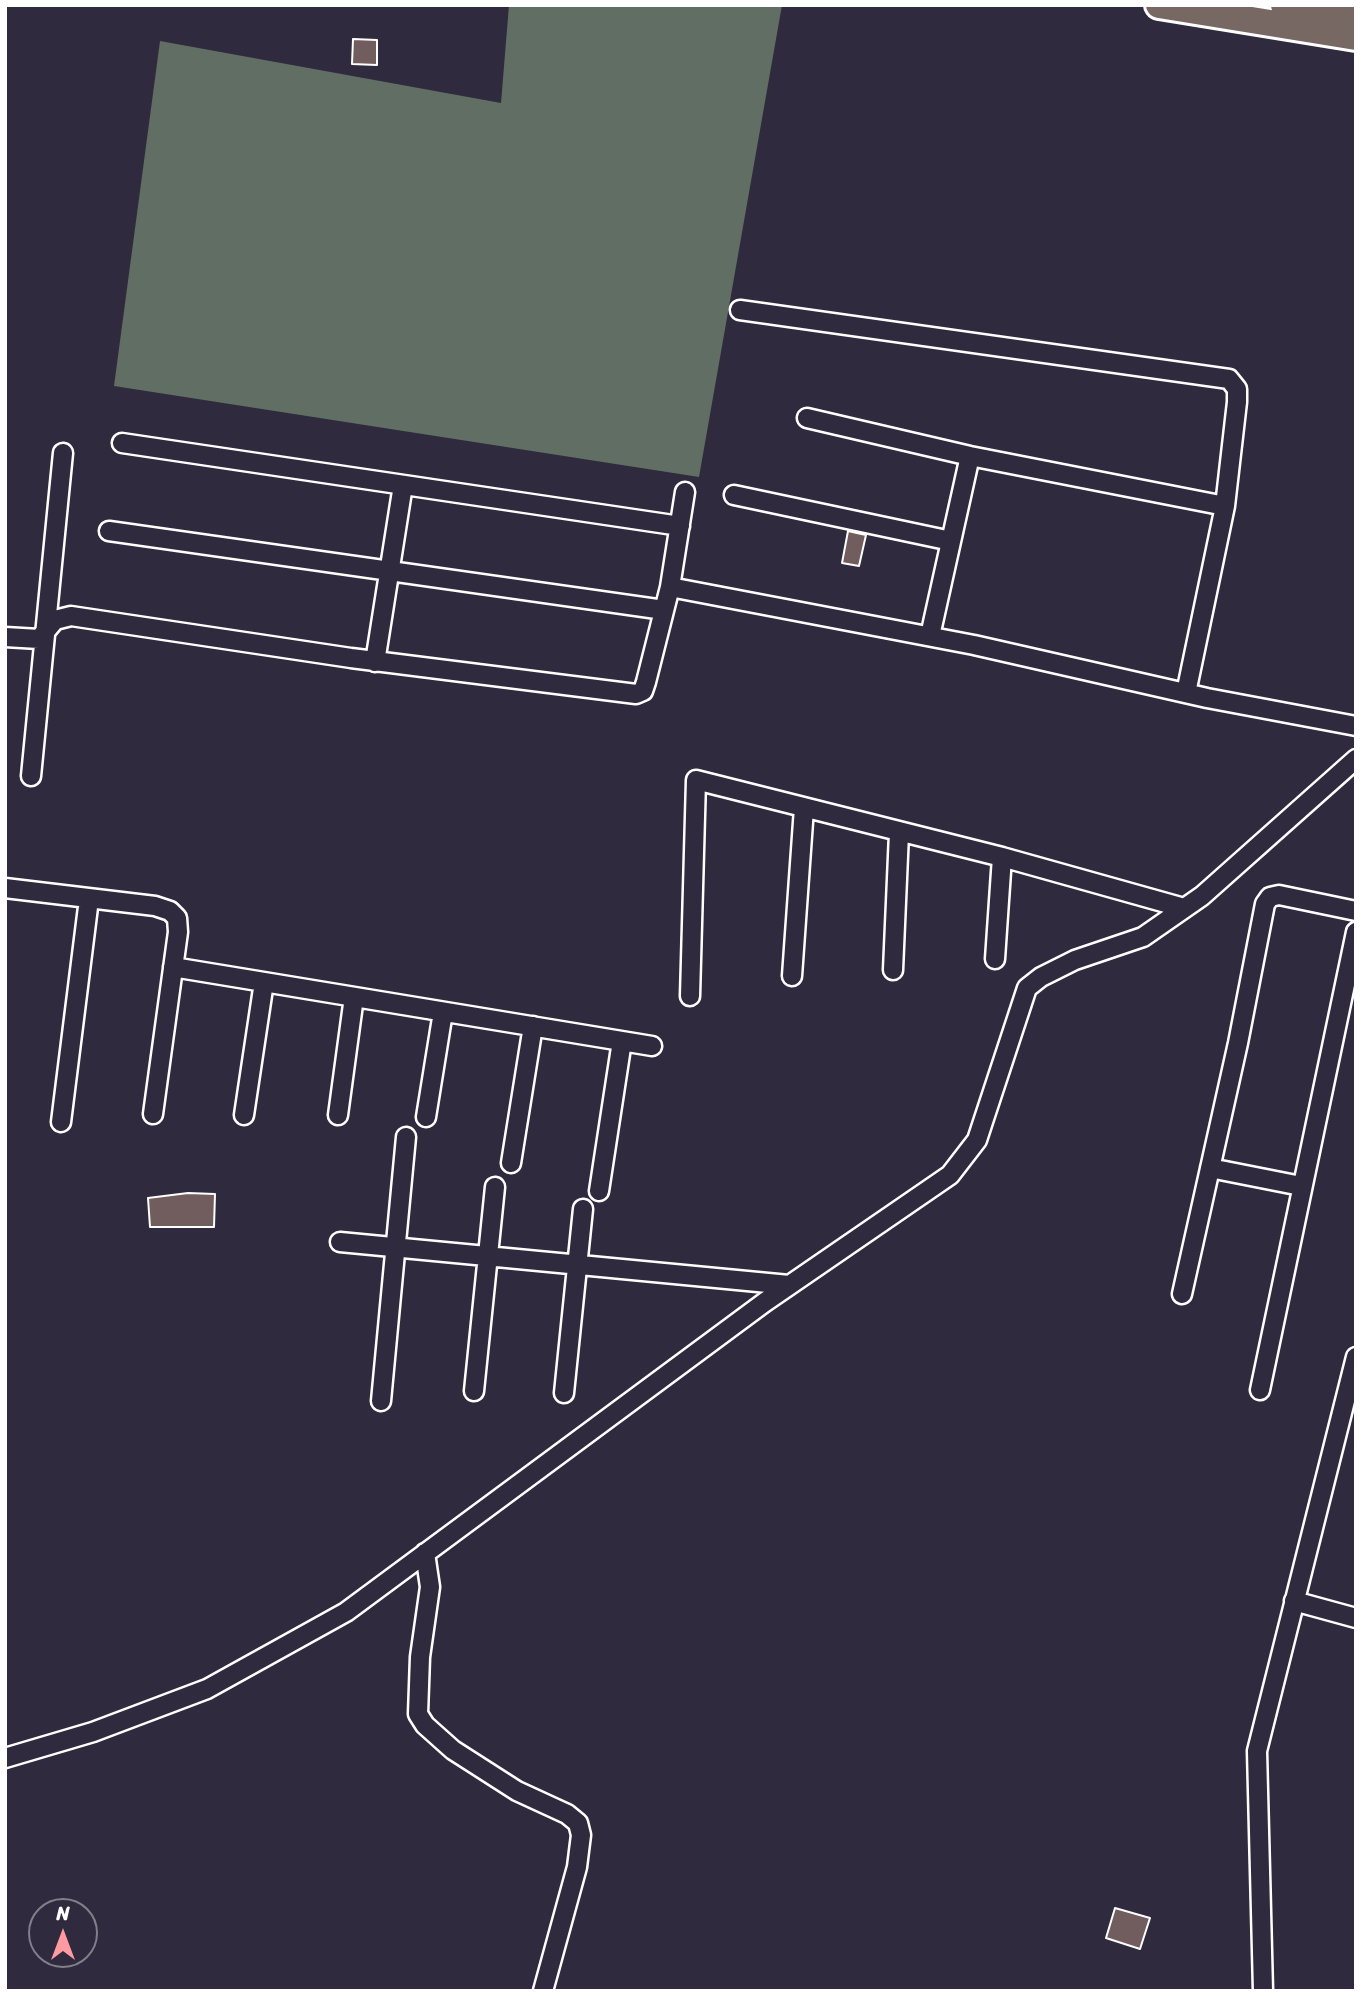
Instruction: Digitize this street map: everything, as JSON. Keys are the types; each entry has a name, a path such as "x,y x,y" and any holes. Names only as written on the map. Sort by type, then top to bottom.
{"main road":[{"path":"1159,5 1356,37"},
{"path":"1284,5 1356,17"}],"street":[{"path":"740,310 1229,379 1237,389 1237,402 1225,506 1186,693"},
{"path":"807,418 970,456 1225,506"},
{"path":"122,443 680,526"},
{"path":"31,776 64,453"},
{"path":"930,636 970,456"},
{"path":"375,662 403,485"},
{"path":"5,637 29,639 45,635 55,620 71,616 375,662 636,694 643,691 646,682 670,587 685,492"},
{"path":"734,495 951,541"},
{"path":"109,531 664,610"},
{"path":"670,587 930,636 1186,693 1356,726"},
{"path":"5,1758 93,1732 207,1689 346,1612 789,1285 950,1175 977,1139 1027,988 1041,976 1075,960 1143,937 1202,896 1356,759"},
{"path":"690,996 696,779 899,833 1002,857 1184,908"},
{"path":"792,976 804,808"},
{"path":"893,970 899,833"},
{"path":"995,959 1002,857"},
{"path":"5,888 170,911 177,918 178,932 153,1114"},
{"path":"1182,1294 1265,904 1270,897 1279,895 1356,912"},
{"path":"61,1122 89,899"},
{"path":"1260,1390 1356,932"},
{"path":"173,967 652,1046"},
{"path":"244,1115 264,982"},
{"path":"338,1115 354,997"},
{"path":"426,1117 443,1012"},
{"path":"511,1163 533,1026"},
{"path":"599,1191 622,1041"},
{"path":"382,1401 406,1137"},
{"path":"1210,1168 1301,1186"},
{"path":"474,1391 495,1187"},
{"path":"564,1394 583,1209"},
{"path":"340,1242 789,1285"},
{"path":"1263,1991 1257,1751 1356,1357"},
{"path":"425,1553 430,1587 421,1657 418,1714 425,1725 453,1750 517,1791 567,1814 578,1823 580,1835 577,1867 542,1991"},
{"path":"1294,1601 1356,1618"}],"green space":[{"path":"509,5 782,5 699,477 114,386 160,41 501,103"}],"building":[{"path":"353,39 377,40 377,65 352,64"},
{"path":"848,531 866,535 859,566 842,563"},
{"path":"188,1193 215,1194 214,1227 150,1227 148,1198"},
{"path":"1115,1908 1150,1918 1140,1949 1106,1938"}]}
